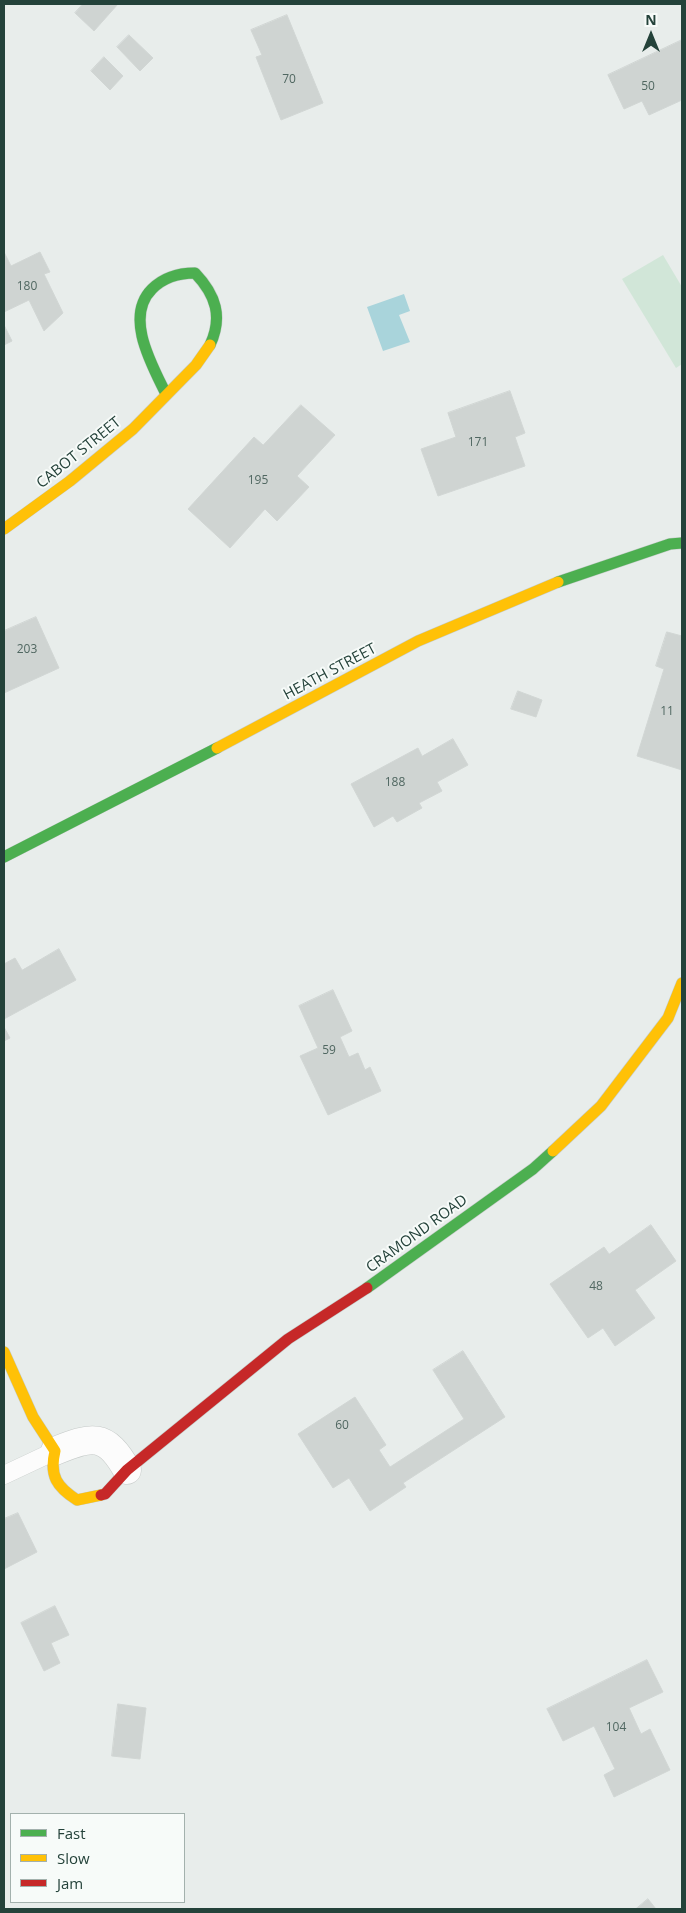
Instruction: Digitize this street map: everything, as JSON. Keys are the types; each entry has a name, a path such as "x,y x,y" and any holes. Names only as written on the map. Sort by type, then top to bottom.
{"street":[{"name":"CABOT STREET","path":"4,529 44,501 134,428 166,394 188,375 209,346 216,326 216,307 209,288 195,273 173,273 152,288 141,302 141,331 148,355 166,394"},
{"name":"HEATH STREET","path":"4,857 274,719 418,641 555,583 670,544 682,543"},
{"name":"CRAMOND ROAD","path":"127,1470 288,1339 378,1281 533,1170 601,1106 668,1018 682,983"},
{"path":"4,1352 33,1417 55,1450 52,1464 60,1489 77,1500 105,1494 127,1470 116,1450 102,1441 80,1441 55,1450"}],"lane":[{"path":"4,1475 55,1450"}],"green space":[{"path":"663,255 682,287 682,364 676,368 622,279"}],"water":[{"path":"404,294 410,311 399,315 410,342 383,351 367,307"}],"building":[{"path":"83,4 118,4 94,31 75,13"},
{"path":"287,15 323,103 281,120 256,57 262,55 251,30"},
{"path":"129,35 153,58 140,71 117,47"},
{"path":"682,40 682,100 649,115 642,101 624,109 608,75"},
{"path":"104,57 123,76 110,90 91,71"},
{"path":"4,252 11,266 40,252 50,272 44,274 63,313 44,331 29,300 4,312"},
{"path":"4,325 12,341 4,345"},
{"path":"510,391 525,433 515,437 525,466 438,496 421,449 456,437 448,413"},
{"path":"301,405 335,435 297,476 309,487 277,521 265,509 230,548 188,509 254,437 263,445"},
{"path":"36,617 59,668 4,693 4,631"},
{"path":"667,632 682,636 682,770 637,756 664,669 656,666"},
{"path":"518,691 542,700 536,717 511,709"},
{"path":"453,739 468,765 437,782 442,791 419,803 422,808 397,822 393,816 374,827 351,784 418,748 422,756"},
{"path":"59,949 76,980 4,1019 4,964 15,958 22,970"},
{"path":"333,990 352,1031 340,1037 349,1057 358,1053 365,1070 370,1067 381,1091 328,1115 300,1056 318,1048 299,1006"},
{"path":"4,1027 10,1038 4,1041"},
{"path":"651,1225 676,1261 635,1290 655,1318 615,1346 603,1328 588,1338 550,1284 604,1247 609,1254"},
{"path":"463,1351 505,1417 403,1483 406,1487 370,1511 349,1478 333,1488 298,1434 355,1397 386,1445 379,1450 390,1467 464,1419 433,1370"},
{"path":"18,1513 37,1552 4,1569 4,1519"},
{"path":"55,1606 69,1635 51,1643 60,1663 44,1671 21,1623"},
{"path":"647,1660 663,1692 629,1708 641,1734 650,1729 670,1770 614,1797 604,1775 615,1769 594,1726 563,1741 547,1709"},
{"path":"118,1704 146,1708 140,1759 112,1756"},
{"path":"648,1899 656,1909 636,1909"}],"traffic: fast":[{"path":"166,394 148,355 140,327 140,313 144,300 152,289 161,281 172,276 195,273 208,290 217,316 214,335 210,345"},
{"path":"558,582 670,544 682,543"},
{"path":"4,857 217,748"},
{"path":"367,1288 533,1169 553,1151"}],"traffic: slow":[{"path":"4,529 70,481 133,429 196,365 210,345"},
{"path":"217,748 418,641 558,582"},
{"path":"553,1151 601,1106 668,1018 682,983"},
{"path":"4,1352 33,1417 55,1451 53,1467 56,1480 64,1490 77,1500 101,1495"}],"traffic: jam":[{"path":"101,1495 105,1494 127,1470 288,1339 367,1288"}]}
